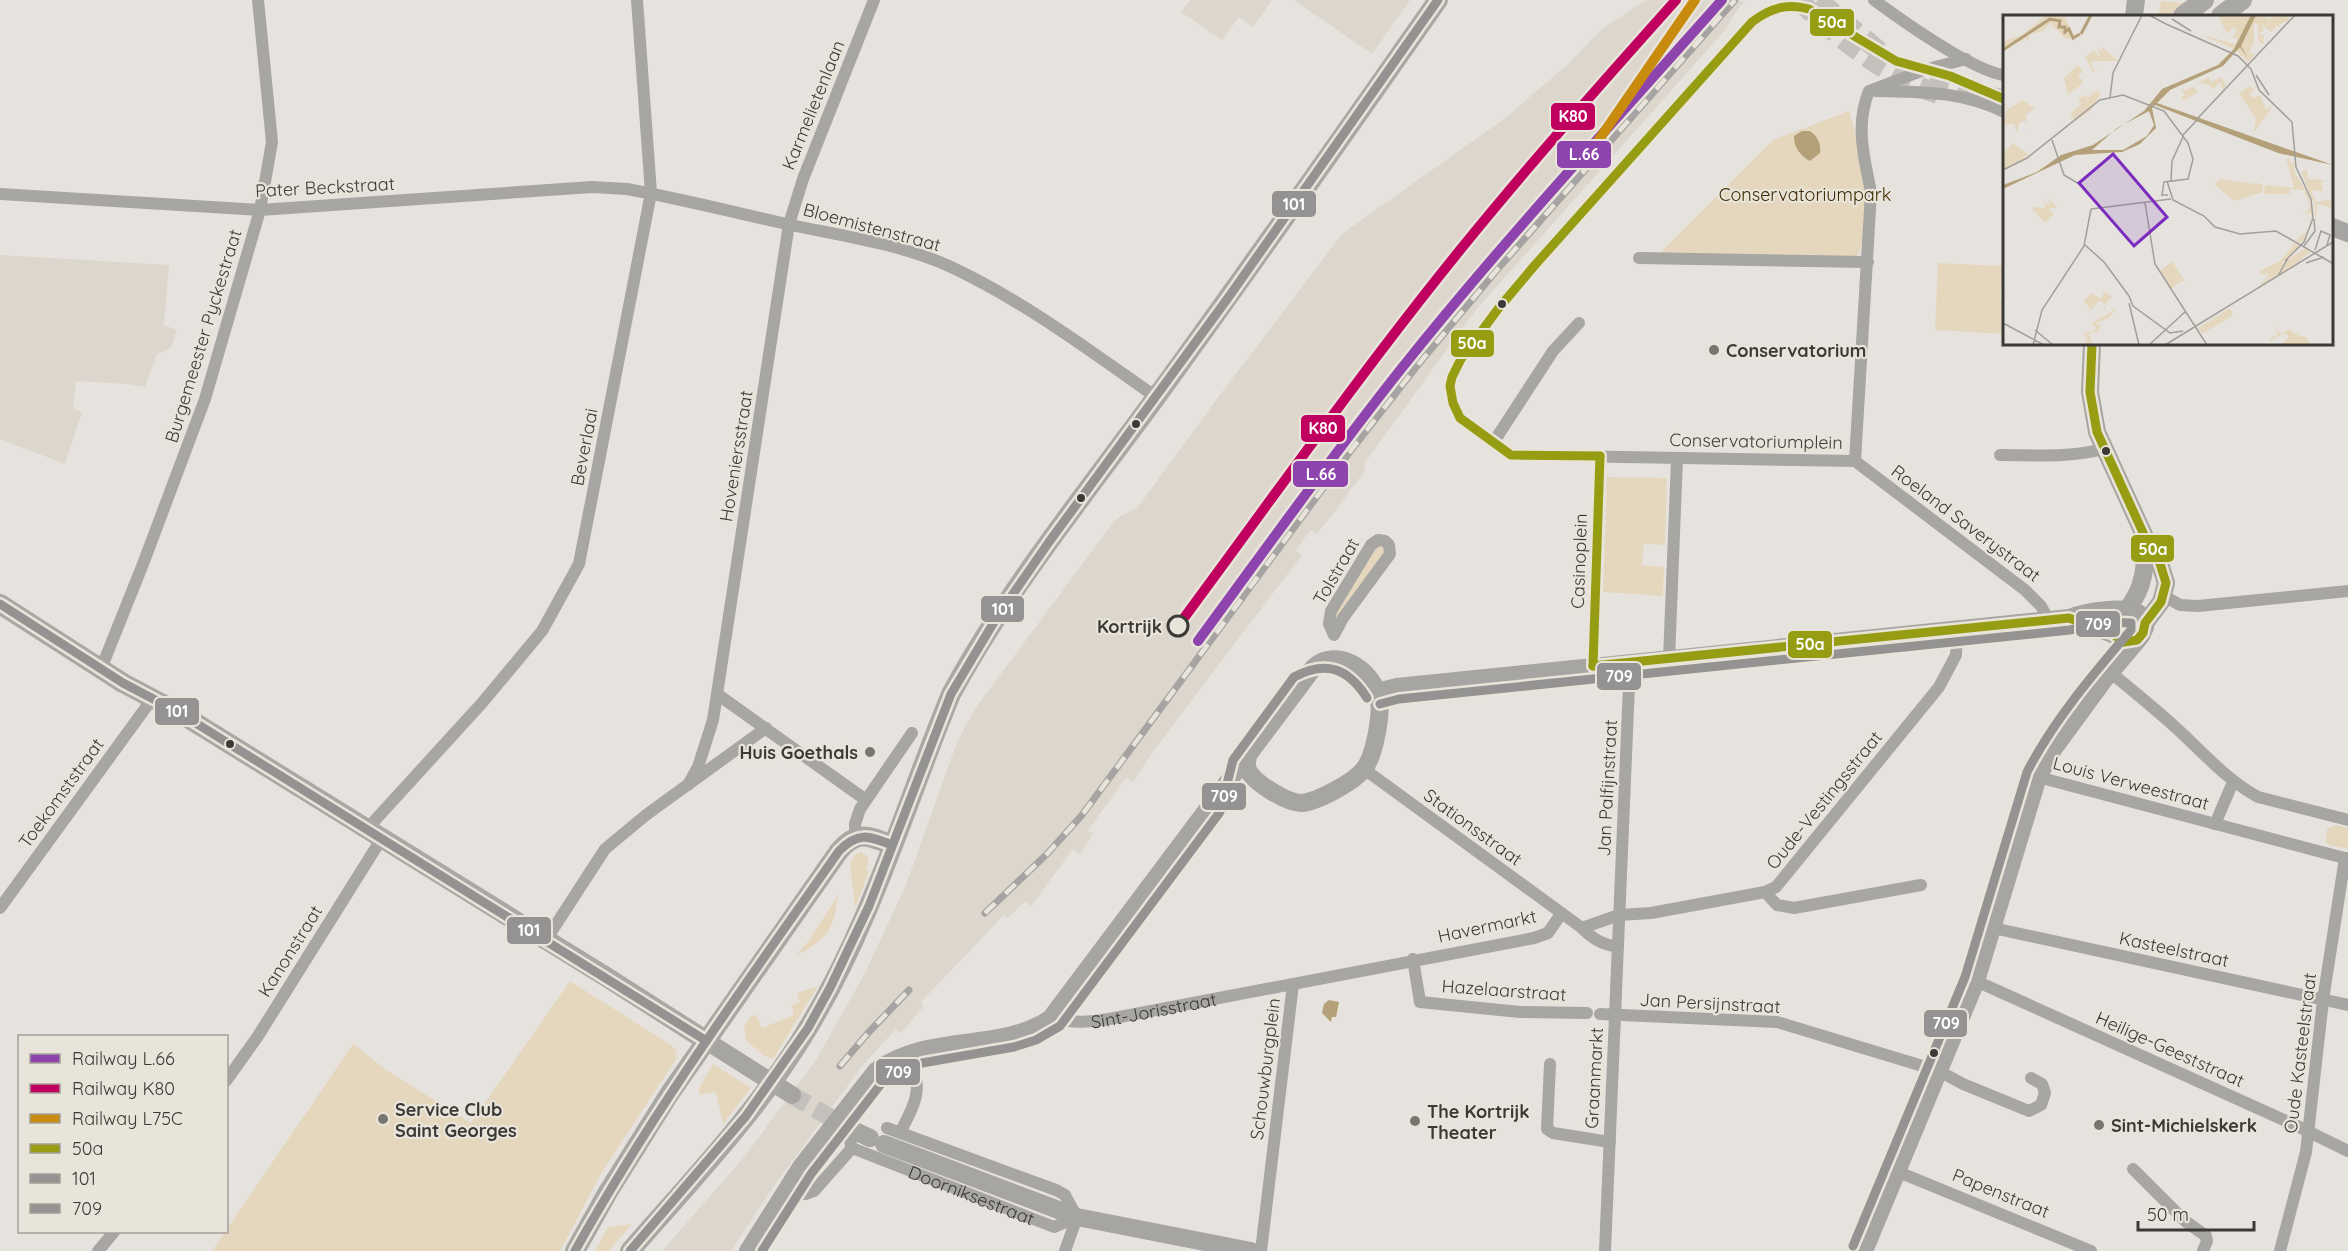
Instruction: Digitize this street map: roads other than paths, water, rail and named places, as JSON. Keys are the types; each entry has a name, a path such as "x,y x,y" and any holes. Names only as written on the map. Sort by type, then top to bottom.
{"main road":[{"path":"630,1251 716,1152 780,1070 808,1029 842,966 951,694 969,661 1065,522 1284,220 1438,0"},
{"path":"2184,15 2204,0"},
{"path":"2200,15 2219,0"},
{"path":"2223,15 2242,0"},
{"path":"0,604 101,669 187,717 705,1040"},
{"path":"575,1251 669,1093 838,851 855,837 867,836 892,845"}],"street":[{"name":"Burgemeester Pyckestraat","path":"101,669 205,399 260,210 272,142 258,0"},
{"name":"Beverlaai","path":"374,834 542,631 579,564 651,194 637,0"},
{"name":"Karmelietenlaan","path":"789,224 803,179 874,0"},
{"path":"1874,0 1922,33 1966,59 1995,74 2003,75"},
{"path":"2134,15 2136,0"},
{"path":"1869,91 1924,70 1966,59"},
{"path":"1869,91 1942,93 2003,112"},
{"name":"Conservatoriumplein","path":"1579,322 1553,351 1493,443 1511,455 1856,460 1871,192 1863,152 1861,111 1869,91"},
{"name":"Pater Beckstraat","path":"0,194 260,210 592,187 627,189 651,194"},
{"name":"Bloemistenstraat","path":"651,194 902,250 947,266 1000,292 1045,319 1156,397"},
{"name":"Hoveniersstraat","path":"688,785 698,767 713,720 789,224"},
{"path":"2333,228 2348,233"},
{"path":"1639,258 1868,262"},
{"path":"1864,1251 1976,981 2038,777 2052,751 2110,672 2143,633 2145,623 2164,596 2166,583 2164,570 2145,537 2103,448 2094,420 2091,406 2092,345"},
{"path":"2000,455 2088,453 2103,448"},
{"name":"Casinoplein","path":"1593,666 1599,456"},
{"path":"1669,659 1677,459"},
{"name":"Roeland Saverystraat","path":"1856,460 2025,590 2041,606 2048,619"},
{"path":"2110,672 2114,635 2112,621 2137,596 2146,562 2145,537"},
{"name":"Tolstraat","path":"1332,658 1334,635 1343,618 1389,556 1390,547 1385,541 1378,540 1372,543 1331,611 1329,624 1334,635"},
{"path":"2164,596 2180,605 2198,606 2348,591"},
{"path":"1377,692 1397,687 1630,662 2069,618 2084,613 2123,610 2139,612 2145,623"},
{"path":"2069,618 2114,635 2124,642 2137,640"},
{"name":"Oude-Vestingsstraat","path":"1582,928 1620,915 1651,913 1765,892 1779,884 1939,687 1956,655 1957,630"},
{"path":"748,1251 783,1195 853,1099 876,1071 885,1064 910,1053 1030,1031 1051,1018 1310,671 1323,660 1332,658 1349,662 1368,678 1377,692 1380,708 1371,757 1364,769 1342,786 1311,801 1296,802 1281,797 1254,778 1248,770 1248,756"},
{"name":"Jan Palfijnstraat","path":"1617,946 1630,662"},
{"path":"2110,672 2174,726 2233,782 2258,797 2348,820"},
{"path":"717,694 866,800"},
{"name":"Toekomststraat","path":"0,908 152,699"},
{"name":"Hoveniersstraat","path":"546,940 605,849 646,815 766,728"},
{"path":"855,837 856,818 912,733"},
{"name":"Stationsstraat","path":"1364,769 1582,928 1592,938 1603,944 1617,946"},
{"name":"Louis Verweestraat","path":"2038,777 2347,858"},
{"path":"2215,824 2233,782"},
{"name":"Kanonstraat","path":"228,1078 258,1036 374,834"},
{"name":"Oude Kasteelstraat","path":"2280,1251 2306,1152 2323,1000 2347,858"},
{"path":"1765,892 1777,905 1794,908 1921,885"},
{"name":"Havermarkt","path":"1413,959 1534,938 1548,933 1561,914"},
{"name":"Kasteelstraat","path":"1993,928 2348,1005"},
{"name":"Graanmarkt","path":"1605,1251 1617,946"},
{"name":"Schouwburgplein","path":"1261,1251 1293,984 1413,959"},
{"name":"Hazelaarstraat","path":"1413,959 1420,1002 1520,1012 1615,1016"},
{"name":"Heilige-Geeststraat","path":"1976,981 2348,1152"},
{"name":"Sint-Jorisstraat","path":"1051,1018 1067,1022 1092,1022 1293,984"},
{"name":"Jan Persijnstraat","path":"1615,1016 1777,1022 1939,1071 1963,1084 2030,1111 2041,1105 2045,1093 2042,1084 2031,1078"},
{"path":"705,1040 792,1095"},
{"path":"783,1195 806,1194 822,1184 918,1092 917,1076 910,1053"},
{"name":"Graanmarkt","path":"1550,1064 1547,1130 1551,1133 1610,1142"},
{"name":"Doorniksestraat","path":"872,1138 1077,1216 1251,1251"},
{"path":"2133,1169 2185,1221 2206,1236 2207,1241 2203,1251"},
{"name":"Papenstraat","path":"1896,1171 2091,1251"},
{"path":"1065,1251 1077,1216"},
{"path":"98,1251 113,1233"}],"tunnel":[{"path":"1798,0 1847,43 1882,67 1941,95"},
{"path":"1818,0 1885,56"},
{"path":"1929,81 1960,92 2003,99"},
{"path":"792,1095 850,1129"}],"railway":[{"path":"985,913 1047,854 1082,815 1352,449 1417,366 1496,271 1735,0"},
{"path":"840,1066 909,990"}],"rail line":[{"name":"K80","path":"1178,626 1420,300 1537,158 1676,0"},
{"name":"L75C","path":"1598,141 1695,0"},
{"name":"L.66","path":"1198,641 1349,436 1440,321 1519,228 1722,0"}],"place":[{"name":"Conservatorium","path":"1714,350"},
{"name":"Kortrijk","path":"1178,626"},
{"name":"Huis Goethals","path":"870,752"},
{"name":"Service Club Saint Georges","path":"383,1119"},
{"name":"The Kortrijk Theater","path":"1415,1121"},
{"name":"Sint-Michielskerk","path":"2099,1125"}],"park label":[{"name":"Conservatoriumpark","path":"1805,194"}]}
